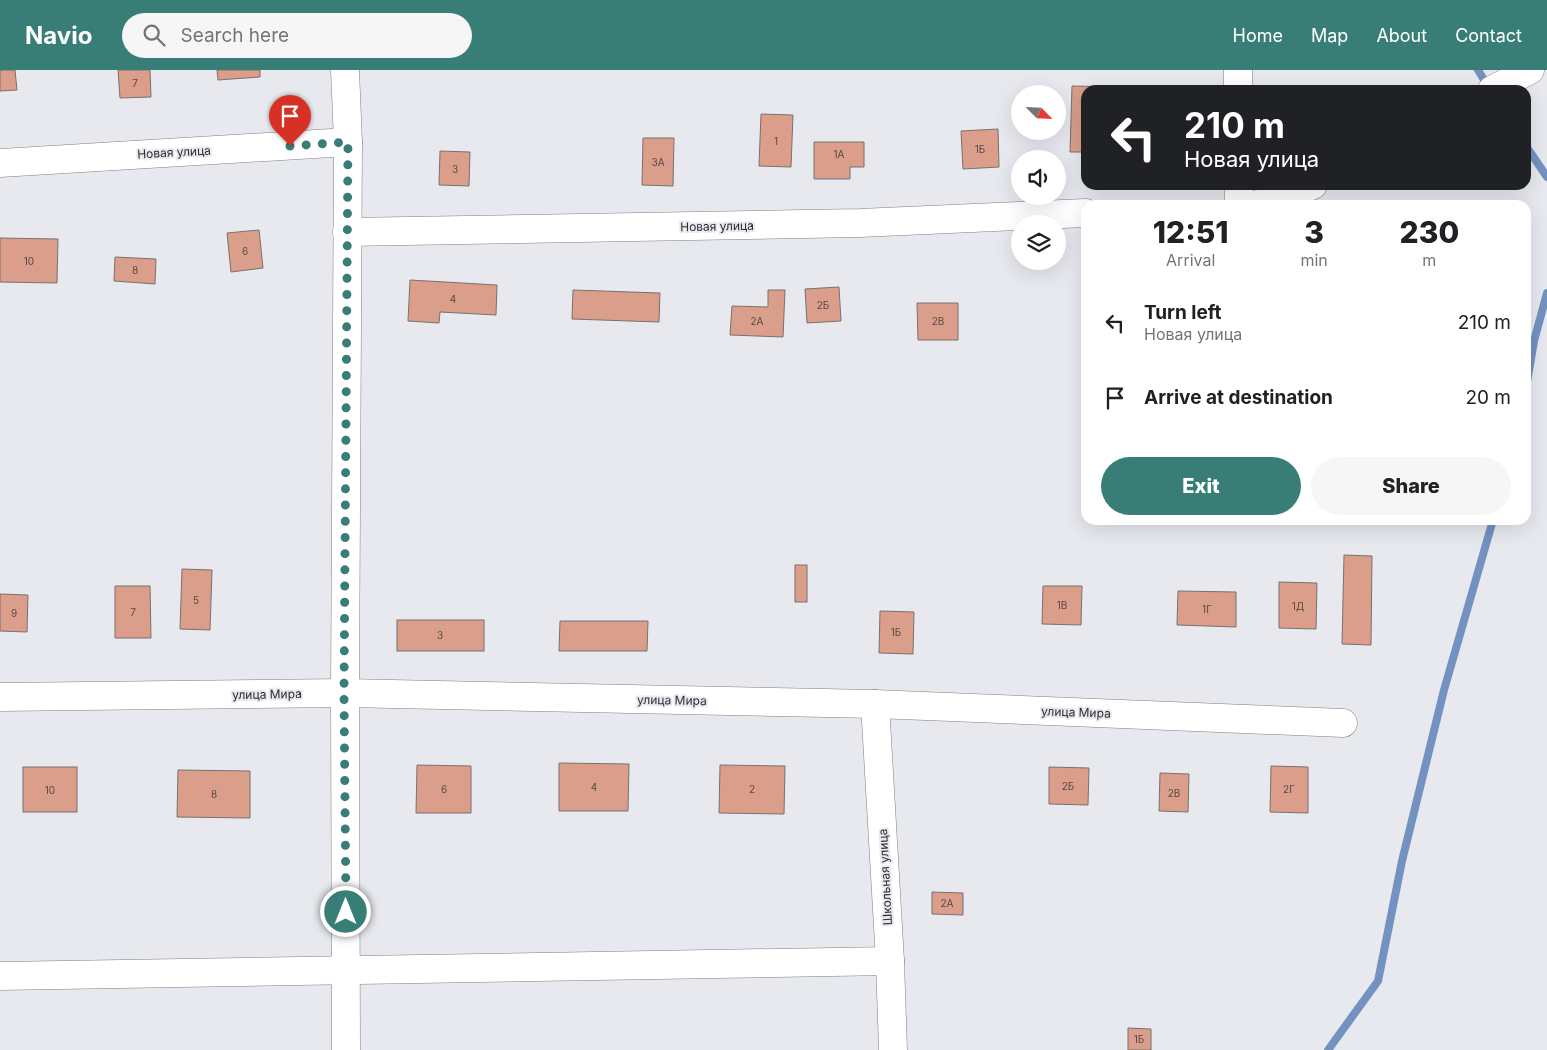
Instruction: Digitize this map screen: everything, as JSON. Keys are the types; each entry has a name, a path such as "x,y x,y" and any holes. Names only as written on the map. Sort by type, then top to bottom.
{"street":[{"path":"346,70 348,142 344,693 346,1050"},
{"path":"1238,70 1238,85"},
{"name":"Новая улица","path":"0,163 348,142"},
{"path":"1277,200 1301,190"},
{"name":"Новая улица","path":"347,232 860,223 1081,213"},
{"name":"улица Мира","path":"0,698 344,693 876,704 1343,723"},
{"name":"Школьная улица","path":"876,704 893,1050"},
{"path":"0,976 890,961"}],"building":[{"path":"0,70 15,70 17,90 0,91"},
{"path":"118,70 150,70 151,97 120,98"},
{"path":"217,70 260,70 260,77 218,80"},
{"path":"1072,86 1081,86 1081,152 1070,152"},
{"path":"761,114 793,115 791,167 759,166"},
{"path":"998,129 999,167 963,169 961,131"},
{"path":"643,138 674,138 673,186 642,185"},
{"path":"814,142 864,142 864,167 850,167 850,179 814,179"},
{"path":"440,151 470,152 469,186 439,185"},
{"path":"259,230 263,268 231,272 227,233"},
{"path":"0,238 58,239 57,283 0,282"},
{"path":"115,257 156,259 155,284 114,281"},
{"path":"410,280 497,285 496,315 440,312 439,323 408,321"},
{"path":"839,287 841,321 807,323 805,289"},
{"path":"573,290 660,293 659,322 572,319"},
{"path":"768,290 785,290 783,337 730,335 732,306 768,307"},
{"path":"917,303 958,303 958,340 918,340"},
{"path":"1344,555 1372,556 1371,645 1342,644"},
{"path":"795,565 807,565 807,602 795,602"},
{"path":"182,569 212,570 210,630 180,629"},
{"path":"1279,582 1317,583 1316,629 1279,628"},
{"path":"115,586 150,586 151,638 115,638"},
{"path":"1043,586 1082,586 1081,625 1042,624"},
{"path":"1178,591 1236,592 1236,627 1177,625"},
{"path":"0,594 28,595 27,632 0,631"},
{"path":"880,611 914,612 913,654 879,653"},
{"path":"397,620 484,620 484,651 397,651"},
{"path":"560,621 648,621 647,651 559,651"},
{"path":"559,763 629,764 628,811 559,811"},
{"path":"417,765 471,766 471,813 416,813"},
{"path":"720,765 785,766 784,814 719,813"},
{"path":"1271,766 1308,767 1308,813 1270,812"},
{"path":"23,767 77,767 77,812 23,812"},
{"path":"1049,767 1089,768 1088,805 1049,804"},
{"path":"178,770 250,771 250,818 177,817"},
{"path":"1160,773 1189,774 1188,812 1159,811"},
{"path":"932,892 963,893 963,915 932,914"},
{"path":"1128,1028 1151,1029 1151,1050 1128,1050"}],"waterway":[{"path":"1478,70 1487,85"},
{"path":"1531,153 1547,177"},
{"path":"1531,359 1547,293"},
{"path":"1328,1050 1378,981 1402,861 1444,690 1492,525"}],"route":[{"path":"290,146 348,142 344,693 346,912"}]}
